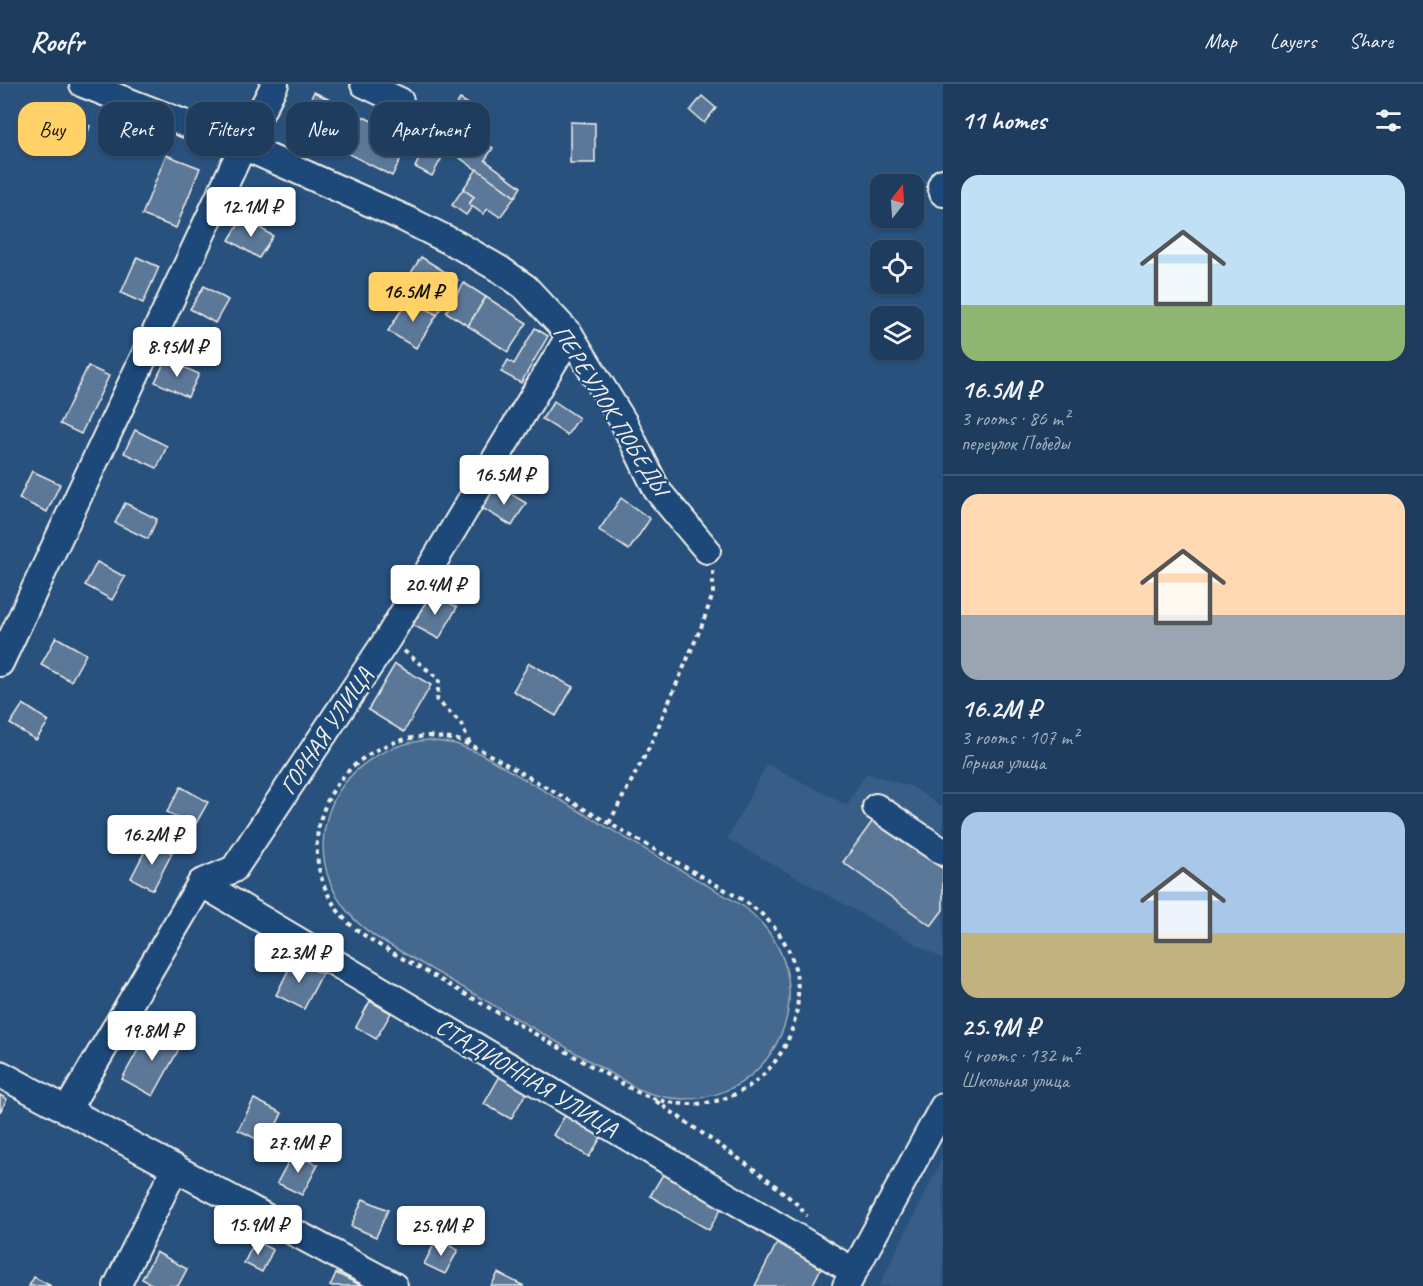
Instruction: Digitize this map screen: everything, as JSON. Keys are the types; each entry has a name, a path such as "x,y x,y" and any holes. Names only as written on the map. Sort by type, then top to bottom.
{"street":[{"name":"ПЕРЕУЛОК ПОБЕДЫ","path":"83,84 186,124"},
{"path":"266,102 275,84"},
{"path":"364,84 400,101"},
{"path":"0,663 238,156"},
{"name":"ПЕРЕУЛОК ПОБЕДЫ","path":"265,156 404,218 458,245 525,287 570,335 623,421 657,490 707,550"},
{"path":"943,182 941,186 943,193"},
{"name":"ГОРНАЯ УЛИЦА","path":"201,883 234,869 388,638 570,335"},
{"path":"876,807 943,852"},
{"path":"67,1110 201,883"},
{"name":"СТАДИОННАЯ УЛИЦА","path":"201,883 850,1279"},
{"path":"0,1074 394,1286"},
{"path":"850,1279 943,1107"},
{"path":"117,1286 175,1168"}],"path":[{"path":"609,823 649,748 702,625 713,594 713,573 707,550"},
{"path":"388,638 439,679 437,700 460,722 470,745"},
{"path":"429,736 458,740 609,823 741,899 769,921 786,944 798,986 796,1018 790,1036 774,1064 759,1079 724,1099 707,1103 670,1104 636,1092 374,942 342,916 330,898 320,872 317,839 321,816 327,801 345,773 369,753 398,740 429,736"},
{"path":"652,1099 765,1177 798,1205 812,1221"}],"shaded area":[{"path":"428,740 456,744 481,754 743,906 773,939 787,976 787,1013 775,1047 752,1074 720,1093 682,1099 638,1089 376,937 347,911 330,882 323,850 327,819 339,791 361,766 391,749"},
{"path":"767,764 847,805 866,773 913,787 943,808 943,959 727,839"},
{"path":"943,1157 943,1286 879,1286 891,1261"}],"building":[{"path":"314,92 334,102 309,102"},
{"path":"702,96 716,108 704,123 690,111"},
{"path":"358,114 370,120 370,156 402,156 392,176 353,156 358,156"},
{"path":"570,122 595,123 595,163 570,163"},
{"path":"86,125 90,126 86,138"},
{"path":"166,156 200,168 176,228 142,215"},
{"path":"420,156 443,156 432,176 415,167"},
{"path":"461,156 488,156 485,160 521,187 515,197 460,158"},
{"path":"477,169 515,197 500,217 488,209 483,214 469,204 474,197 463,189"},
{"path":"463,189 474,197 469,204 472,207 466,215 452,205"},
{"path":"243,217 273,236 259,258 229,240"},
{"path":"137,257 159,267 143,303 121,293"},
{"path":"421,257 458,280 437,315 399,292"},
{"path":"464,283 486,297 468,326 446,312"},
{"path":"204,286 228,300 215,323 190,309"},
{"path":"486,297 527,323 508,352 468,326"},
{"path":"409,298 437,315 416,348 388,331"},
{"path":"535,328 548,336 521,383 501,372 508,360 514,364"},
{"path":"166,359 199,374 188,397 155,382"},
{"path":"88,366 109,376 81,434 60,424"},
{"path":"554,401 579,418 567,435 542,419"},
{"path":"135,430 167,446 157,468 124,453"},
{"path":"32,471 60,484 47,512 19,499"},
{"path":"496,485 526,503 512,526 482,508"},
{"path":"621,498 650,519 629,550 599,530"},
{"path":"125,503 157,519 148,539 115,523"},
{"path":"97,562 125,577 112,600 85,585"},
{"path":"431,593 457,607 439,639 413,625"},
{"path":"56,637 86,654 71,681 41,665"},
{"path":"529,663 573,687 556,716 513,691"},
{"path":"395,664 431,685 404,732 368,710"},
{"path":"23,704 49,721 36,740 10,724"},
{"path":"181,787 208,802 194,827 167,812"},
{"path":"874,819 943,869 943,910 931,926 843,862"},
{"path":"150,841 172,853 153,890 131,878"},
{"path":"294,959 322,974 304,1009 276,995"},
{"path":"370,1001 391,1013 376,1039 356,1027"},
{"path":"150,1028 181,1045 153,1096 122,1079"},
{"path":"500,1076 527,1091 511,1119 484,1104"},
{"path":"0,1095 7,1099 0,1112"},
{"path":"254,1099 282,1113 267,1144 238,1130"},
{"path":"566,1114 602,1136 589,1157 553,1135"},
{"path":"293,1153 318,1165 302,1195 277,1183"},
{"path":"665,1171 723,1205 709,1230 650,1196"},
{"path":"363,1199 388,1210 376,1237 351,1226"},
{"path":"437,1239 458,1250 445,1274 424,1264"},
{"path":"779,1239 824,1262 812,1286 755,1286"},
{"path":"255,1241 273,1250 262,1272 244,1263"},
{"path":"156,1252 187,1269 178,1286 155,1286 142,1279"},
{"path":"336,1273 362,1286 330,1286"},
{"path":"498,1273 524,1286 491,1286"},
{"path":"34,1277 51,1286 29,1286"}]}
